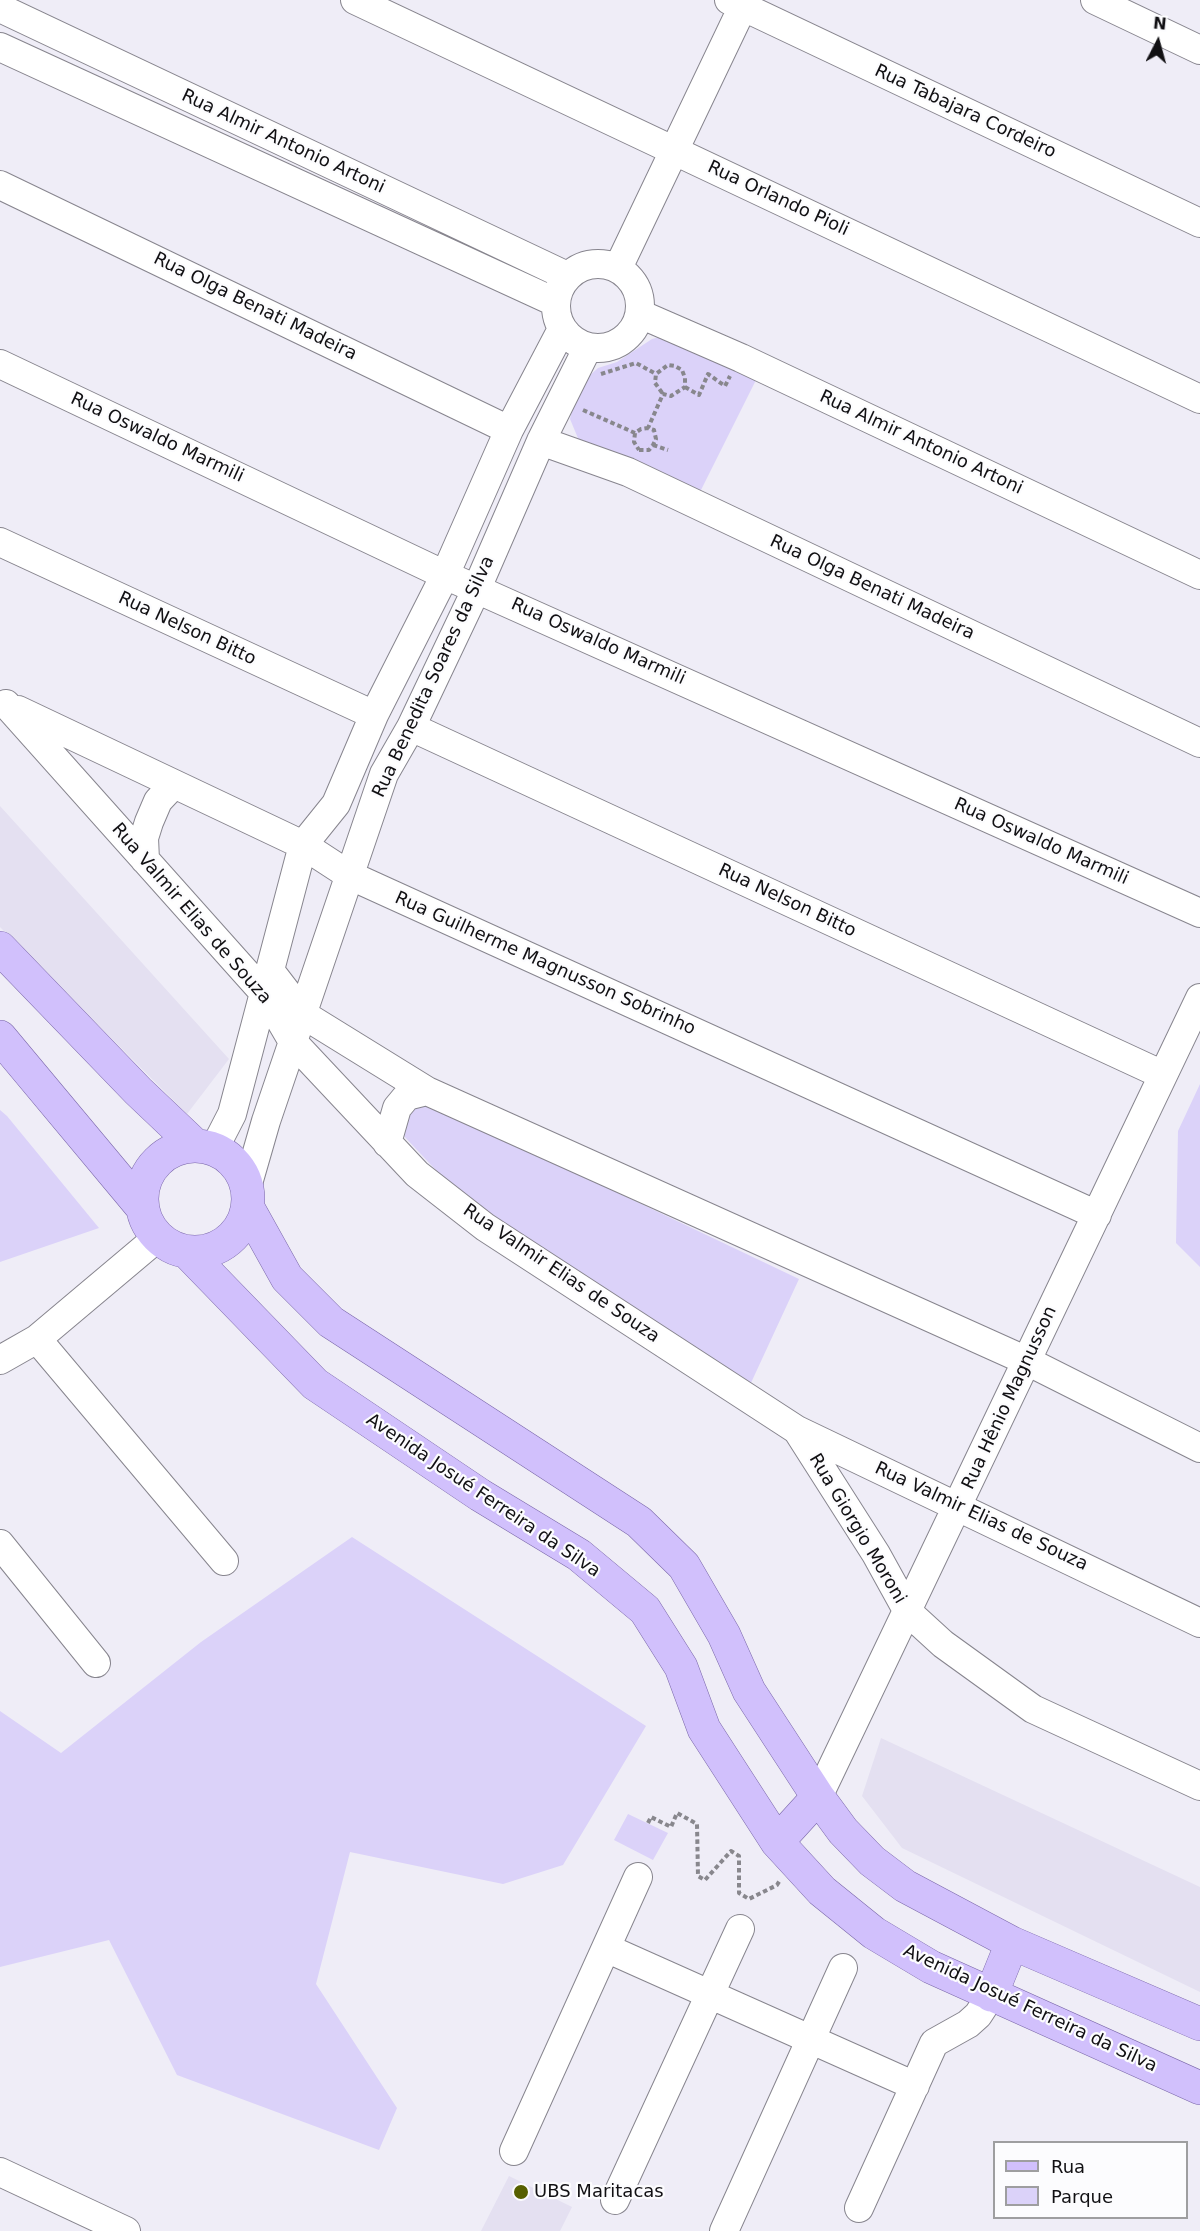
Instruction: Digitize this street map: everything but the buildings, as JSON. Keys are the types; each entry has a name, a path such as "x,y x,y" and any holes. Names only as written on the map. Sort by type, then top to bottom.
{"main road":[{"path":"0,948 138,1091 205,1147 230,1158 241,1171 248,1198 288,1278 331,1322 639,1522 684,1566 724,1635 749,1691 818,1797 857,1846 905,1886 1012,1943 1200,2024"},
{"path":"0,1037 141,1206"},
{"path":"205,1147 178,1148 161,1157 149,1170 142,1187 141,1206 146,1223 157,1238 171,1248 188,1252 206,1252 222,1246 235,1235 244,1221 248,1198"},
{"name":"Avenida Josué Ferreira da Silva","path":"188,1252 315,1384 480,1495 579,1556 645,1610 681,1667 704,1729 784,1850 822,1891 874,1933 931,1967 1200,2088"},
{"path":"784,1850 818,1797"},
{"path":"991,1995 1012,1943"}],"street":[{"name":"Rua Orlando Pioli","path":"355,0 1200,399"},
{"path":"1095,0 1200,50"},
{"path":"618,268 675,150 739,2"},
{"name":"Rua Tabajara Cordeiro","path":"739,2 1200,223"},
{"name":"Rua Almir Antonio Artoni","path":"0,8 561,289"},
{"name":"Rua Almir Antonio Artoni","path":"0,47 561,289"},
{"name":"Rua Olga Benati Madeira","path":"0,185 509,430"},
{"path":"591,263 605,263 618,268 629,276 637,287 641,300 640,314 635,327 626,338 614,345 600,348 588,347 572,340 562,329 556,316 561,289 591,263"},
{"name":"Rua Almir Antonio Artoni","path":"640,314 741,358 1200,575"},
{"name":"Rua Benedita Soares da Silva","path":"205,1147 232,1114 303,845 336,804 374,715 445,575 509,430 562,329"},
{"name":"Rua Benedita Soares da Silva","path":"248,1198 266,1121 304,1015 384,774 411,727 477,588 542,441 588,347"},
{"name":"Rua Oswaldo Marmili","path":"0,364 445,575 1200,913"},
{"name":"Rua Olga Benati Madeira","path":"542,441 634,461 1200,743"},
{"name":"Rua Nelson Bitto","path":"0,542 374,715"},
{"name":"Rua Guilherme Magnusson Sobrinho","path":"3,703 303,845 349,875 1097,1215"},
{"name":"Rua Valmir Elias de Souza","path":"3,703 145,860 268,983 293,1042 417,1174 485,1227 797,1430 1200,1623"},
{"name":"Rua Nelson Bitto","path":"411,727 1163,1076"},
{"path":"145,860 144,838 149,822 158,801 174,784"},
{"path":"268,983 304,1015 427,1091 1027,1361 1200,1448"},
{"name":"Rua Hênio Magnusson","path":"818,1797 1200,998"},
{"path":"387,1143 398,1108 407,1096 427,1091"},
{"path":"0,1360 37,1339 157,1238"},
{"path":"37,1339 224,1561"},
{"name":"Rua Giorgio Moroni","path":"797,1430 876,1554 908,1612 943,1644 1033,1709 1200,1786"},
{"path":"0,1544 96,1663"},
{"path":"514,2151 638,1877"},
{"path":"615,2200 740,1929"},
{"path":"606,1948 915,2086"},
{"path":"724,2231 843,1968"},
{"path":"859,2208 934,2043 968,2025 978,2015 991,1995"},
{"path":"0,2172 126,2231"}],"path":[{"path":"685,387 699,395 708,374 725,386 741,358"},
{"path":"595,377 636,363 656,374"},
{"path":"668,365 675,366 682,370 686,378 685,387 671,396 663,394 655,382 656,374 668,365"},
{"path":"648,428 663,394"},
{"path":"577,408 635,433"},
{"path":"641,429 654,430 656,439 653,446 634,461 635,433 641,429"},
{"path":"653,446 668,450"},
{"path":"648,1823 651,1817 671,1827 677,1813 697,1824 698,1876 705,1880 731,1851 739,1856 739,1893 749,1899 777,1885 784,1850"}],"shaded area":[{"path":"0,806 229,1059 187,1114 0,927"},
{"path":"881,1738 1200,1887 1200,1992 902,1848 862,1796"},
{"name":"UBS Maritacas","path":"509,2176 572,2207 560,2231 481,2231"}],"green space":[{"path":"664,336 756,380 698,496 580,443 570,419 573,404 588,377 598,368 617,362 652,339"},
{"path":"1200,1084 1200,1267 1176,1243 1178,1131"},
{"path":"429,1103 799,1279 750,1385 477,1214 402,1134 403,1112"},
{"path":"0,1110 7,1116 99,1228 0,1262"},
{"path":"352,1537 646,1726 563,1865 503,1884 350,1852 316,1984 397,2108 379,2150 177,2075 109,1940 0,1967 0,1711 61,1753 201,1642"},
{"path":"628,1814 668,1833 653,1860 614,1840"}],"place":[{"name":"UBS Maritacas","path":"521,2192"}]}
